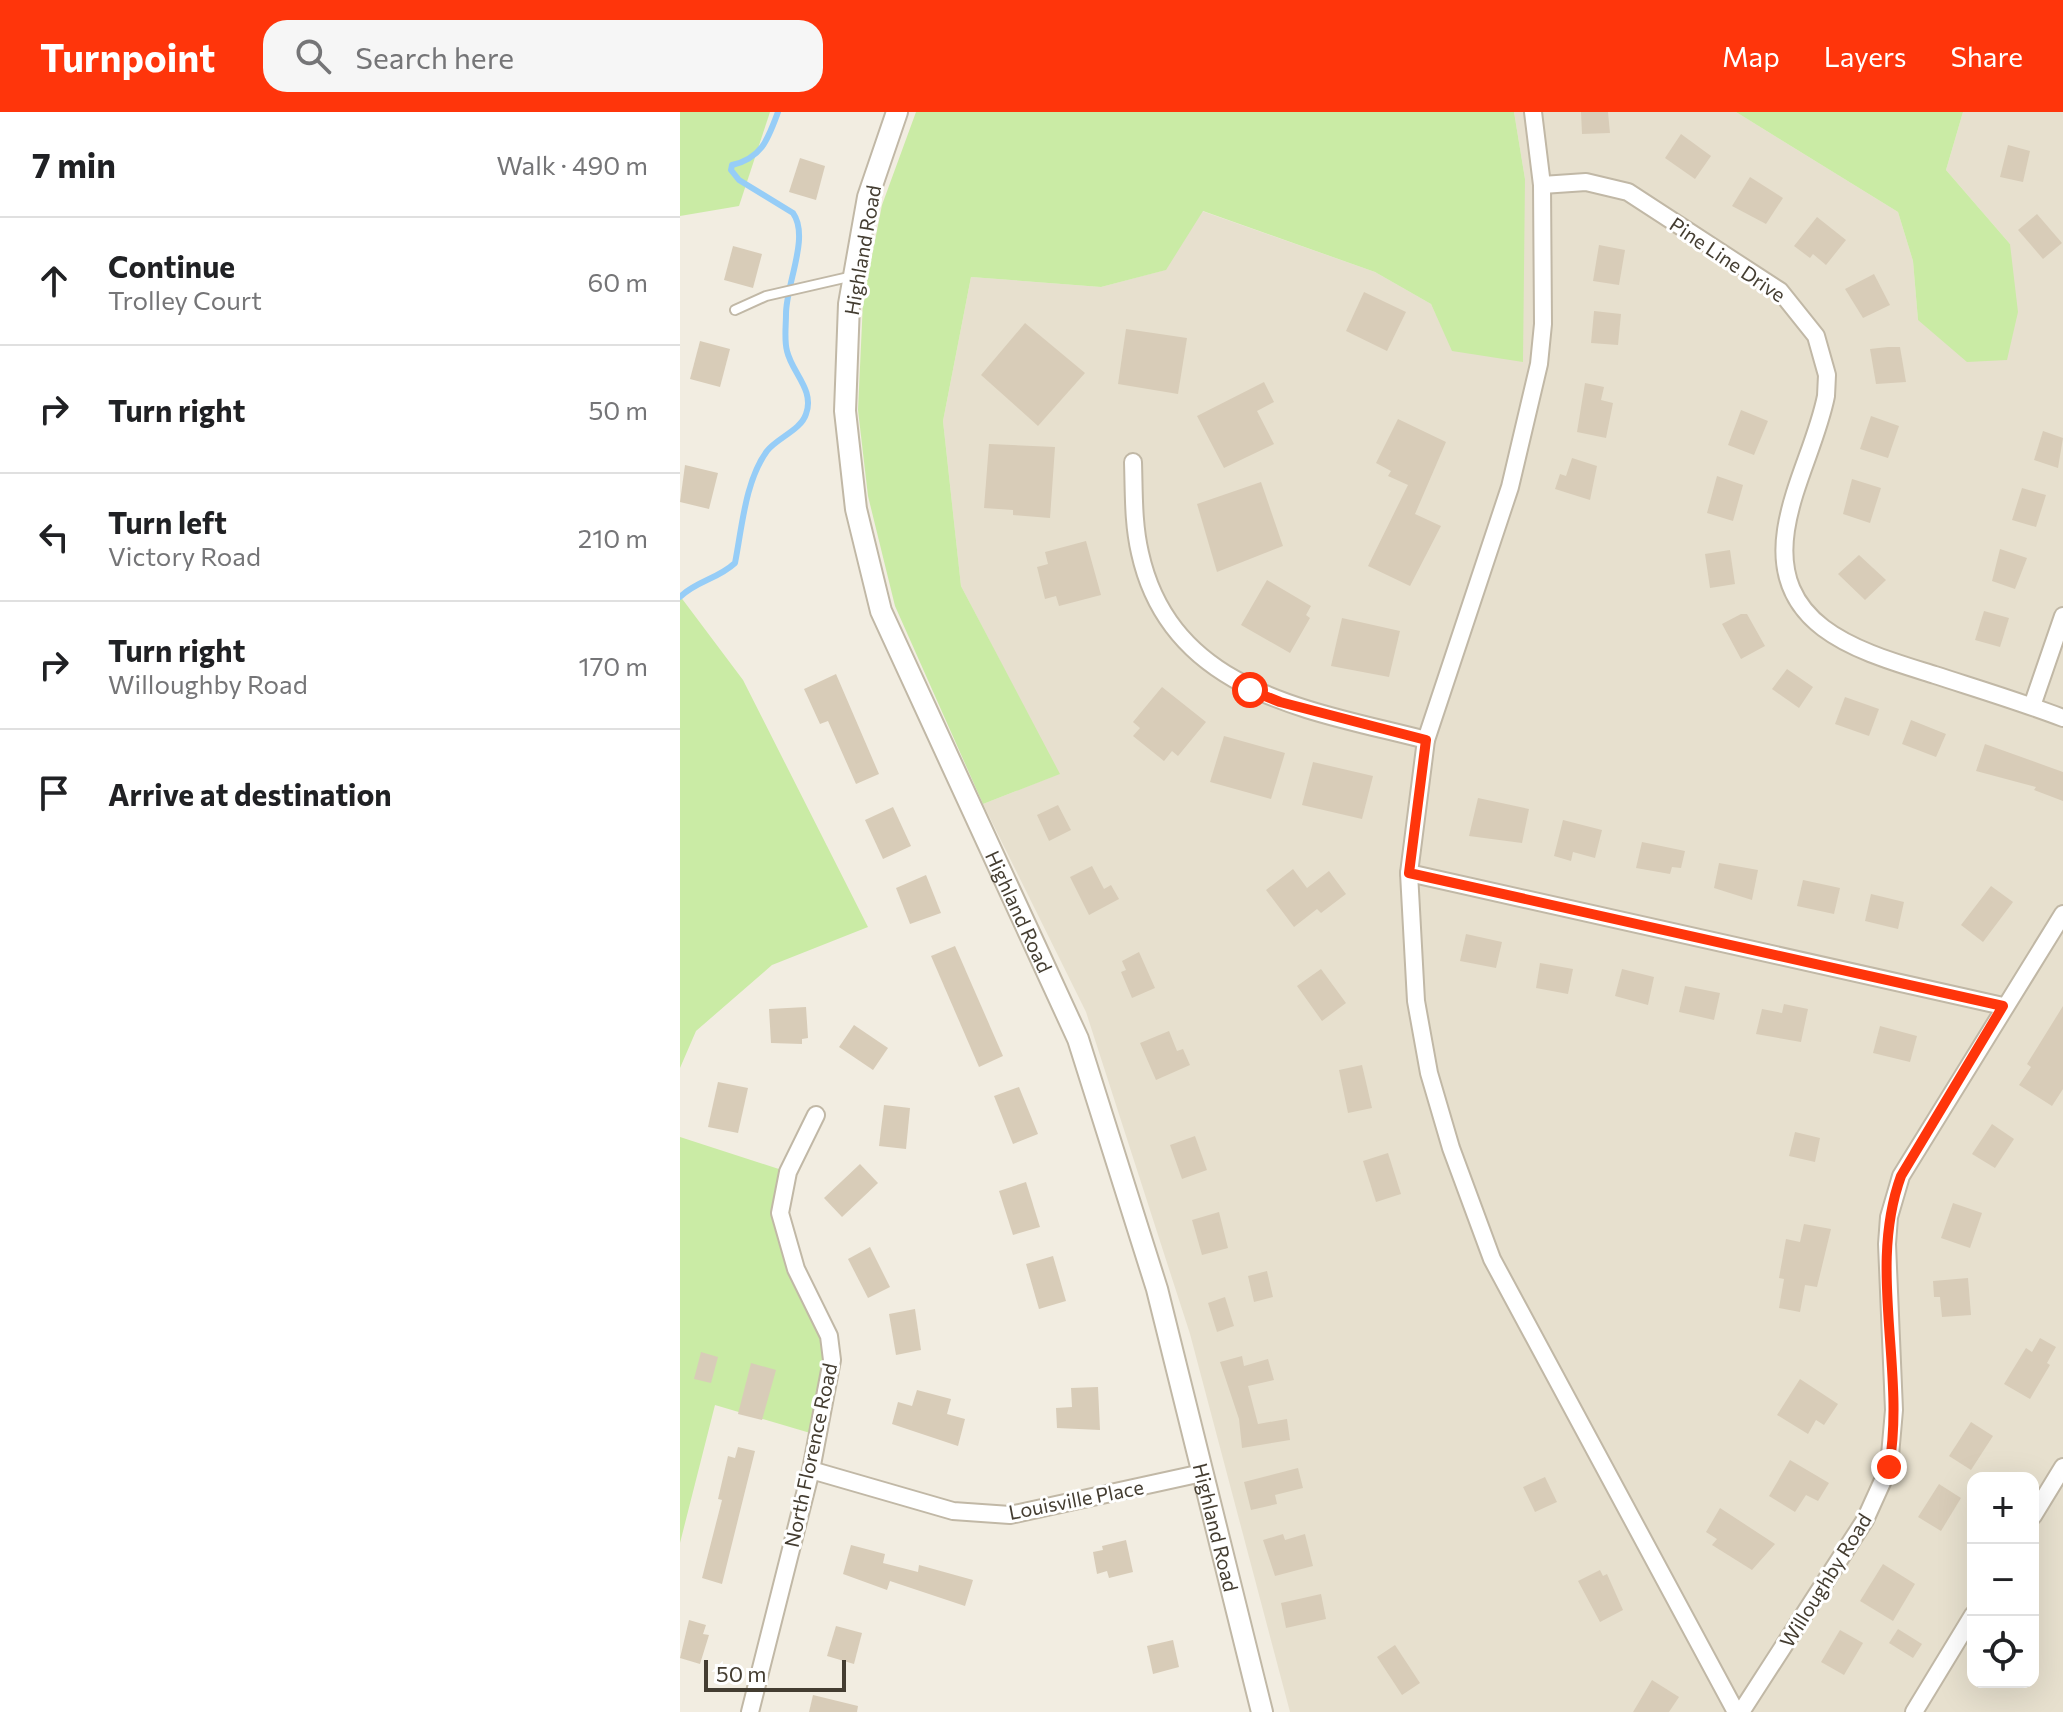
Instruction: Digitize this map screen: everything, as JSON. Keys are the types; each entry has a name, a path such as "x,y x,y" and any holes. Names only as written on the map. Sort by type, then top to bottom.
{"street":[{"name":"Highland Road","path":"897,112 868,197 849,304 846,420 856,509 881,611 1078,1039 1157,1289 1262,1712"},
{"path":"1533,112 1542,185 1543,324 1533,394 1510,487 1426,740 1409,873 1416,1001 1429,1073 1469,1204 1492,1259 1738,1712"},
{"name":"Pine Line Drive","path":"1542,185 1586,182 1628,192 1780,291 1816,336 1827,375 1821,420 1786,532 1787,569 1798,601 1818,625 1850,645 2063,718"},
{"path":"1133,462 1134,517 1151,589 1168,618 1194,650 1230,678 1280,702 1426,740"},
{"path":"2032,706 2063,616"},
{"path":"1409,873 2003,1006"},
{"name":"Willoughby Road","path":"1738,1712 1880,1490 1893,1443 1887,1259 1894,1195 1907,1164 2063,914"},
{"name":"North Florence Road","path":"750,1712 811,1470 832,1360 829,1336 796,1269 780,1213 788,1172 816,1115"},
{"path":"2039,1506 2063,1467"},
{"name":"Louisville Place","path":"811,1470 953,1511 1010,1515 1202,1473"},
{"path":"1914,1712 1972,1616"}],"lane":[{"path":"735,310 778,293 854,276"}],"shaded area":[{"path":"1514,112 1736,112 1898,212 1913,261 1918,320 2010,244 1946,170 1963,112 2063,112 2063,1712 1290,1712 1190,1334 1086,1012 983,804 1059,774 961,586 943,421 971,277 1101,287 1165,270 1202,211 1375,272 1431,304 1453,351 1525,179"}],"green space":[{"path":"680,112 770,112 739,206 680,216"},
{"path":"916,112 1514,112 1525,179 1523,362 1452,351 1431,304 1375,272 1203,211 1166,270 1101,287 971,277 943,421 961,586 1060,774 983,804 895,606 868,496 858,410 863,302 882,205"},
{"path":"1736,112 1963,112 1946,170 2010,244 2018,312 2007,360 1967,362 1918,320 1913,261 1898,212"},
{"path":"680,596 743,680 868,927 772,965 696,1031 680,1068"},
{"path":"680,1137 788,1172 780,1213 829,1336 817,1435 715,1405 680,1543"}],"building":[{"path":"1581,112 1608,112 1610,133 1582,134"},
{"path":"1681,134 1711,156 1695,179 1665,158"},
{"path":"2008,145 2030,151 2023,182 2000,177"},
{"path":"800,158 825,166 816,200 789,192"},
{"path":"1750,177 1783,198 1766,224 1732,206"},
{"path":"2037,214 2062,243 2043,259 2018,230"},
{"path":"1817,217 1846,240 1826,265 1813,254 1810,258 1794,246"},
{"path":"1599,245 1625,250 1619,285 1593,281"},
{"path":"733,246 762,254 753,288 724,280"},
{"path":"1874,274 1890,305 1863,318 1845,289"},
{"path":"1364,292 1406,312 1387,351 1346,331"},
{"path":"1594,311 1621,314 1618,345 1591,343"},
{"path":"1025,323 1085,373 1038,426 981,375"},
{"path":"1126,329 1187,338 1178,394 1118,384"},
{"path":"700,341 730,349 720,387 690,379"},
{"path":"1900,347 1906,382 1876,384 1870,349"},
{"path":"1264,382 1274,402 1257,411 1274,444 1224,468 1197,416"},
{"path":"1585,383 1604,387 1601,400 1613,403 1606,438 1577,432"},
{"path":"1741,410 1768,421 1754,455 1728,445"},
{"path":"1871,416 1899,426 1888,458 1860,449"},
{"path":"1398,419 1446,442 1415,514 1441,526 1410,586 1368,566 1408,485 1388,476 1391,471 1376,463"},
{"path":"2043,431 2063,438 2058,468 2034,460"},
{"path":"989,444 1055,447 1050,518 1013,515 1013,510 984,508"},
{"path":"1572,458 1597,466 1590,500 1555,489 1560,474 1566,476"},
{"path":"685,465 718,473 709,509 680,502"},
{"path":"1717,476 1743,485 1733,521 1707,513"},
{"path":"1852,479 1881,488 1870,523 1843,514"},
{"path":"1261,482 1283,546 1217,572 1197,504"},
{"path":"2022,488 2046,495 2036,527 2012,520"},
{"path":"1086,541 1101,595 1059,606 1056,596 1045,599 1037,567 1048,564 1045,552"},
{"path":"2000,549 2027,558 2015,589 1992,581"},
{"path":"1730,550 1735,584 1710,588 1705,554"},
{"path":"1859,555 1886,580 1865,600 1838,574"},
{"path":"1267,580 1311,606 1306,615 1310,618 1290,653 1241,625"},
{"path":"1984,611 2009,618 2000,647 1975,640"},
{"path":"1747,614 1765,646 1741,659 1722,624"},
{"path":"1342,618 1400,631 1389,677 1331,666"},
{"path":"1787,669 1813,687 1799,708 1772,689"},
{"path":"836,674 879,774 856,784 828,721 820,724 804,689"},
{"path":"1162,687 1206,722 1178,756 1172,751 1164,761 1133,736 1140,728 1133,722"},
{"path":"1845,697 1879,709 1869,736 1835,724"},
{"path":"1911,720 1946,734 1936,757 1902,744"},
{"path":"1224,736 1285,753 1271,799 1210,782"},
{"path":"1985,744 2063,772 2063,801 2034,790 2036,787 1976,771"},
{"path":"1313,762 1373,776 1362,819 1302,805"},
{"path":"1478,798 1529,809 1522,843 1469,836"},
{"path":"1058,805 1071,830 1049,841 1037,815"},
{"path":"893,807 911,846 883,859 865,820"},
{"path":"1563,820 1602,830 1595,858 1573,852 1571,861 1554,856"},
{"path":"1642,842 1685,851 1681,868 1672,867 1670,874 1636,868"},
{"path":"1719,863 1758,870 1752,900 1714,888"},
{"path":"1092,866 1104,889 1111,885 1119,899 1089,915 1070,877"},
{"path":"1293,869 1307,888 1329,871 1346,894 1321,913 1317,909 1294,927 1266,890"},
{"path":"926,875 941,913 910,924 896,888"},
{"path":"1803,880 1840,888 1834,914 1797,906"},
{"path":"1991,886 2013,902 1983,942 1961,925"},
{"path":"1871,894 1904,902 1898,929 1865,921"},
{"path":"1466,934 1502,942 1496,968 1460,961"},
{"path":"955,946 1003,1056 979,1067 931,956"},
{"path":"1139,952 1155,988 1132,998 1121,972 1126,970 1122,961"},
{"path":"1540,963 1573,969 1568,994 1536,988"},
{"path":"1321,969 1346,1003 1322,1021 1297,986"},
{"path":"1622,969 1654,977 1648,1005 1615,996"},
{"path":"1685,986 1720,993 1714,1020 1679,1012"},
{"path":"1784,1004 1808,1009 1801,1042 1756,1034 1762,1009 1782,1013"},
{"path":"2063,1006 2063,1089 2052,1106 2019,1085 2031,1067 2027,1064"},
{"path":"806,1007 808,1038 802,1039 802,1044 771,1043 769,1009"},
{"path":"854,1025 888,1048 873,1070 839,1047"},
{"path":"1880,1026 1917,1036 1910,1062 1873,1053"},
{"path":"1169,1031 1177,1051 1183,1049 1190,1065 1156,1080 1140,1043"},
{"path":"1362,1065 1372,1108 1348,1113 1339,1070"},
{"path":"718,1082 748,1088 738,1133 708,1127"},
{"path":"1019,1087 1038,1134 1013,1144 994,1096"},
{"path":"884,1105 910,1108 906,1149 879,1146"},
{"path":"1992,1124 2014,1139 1995,1168 1972,1154"},
{"path":"1795,1132 1820,1138 1815,1162 1789,1156"},
{"path":"1195,1136 1207,1170 1182,1179 1170,1145"},
{"path":"1388,1153 1401,1194 1376,1202 1363,1161"},
{"path":"860,1164 878,1183 842,1217 824,1198"},
{"path":"1026,1182 1040,1227 1013,1235 999,1191"},
{"path":"1953,1203 1982,1213 1970,1248 1941,1238"},
{"path":"1219,1212 1228,1248 1202,1255 1192,1220"},
{"path":"1804,1224 1831,1229 1817,1287 1805,1285 1800,1312 1779,1308 1784,1279 1779,1278 1786,1239 1800,1242"},
{"path":"870,1247 890,1287 868,1298 848,1259"},
{"path":"1053,1256 1066,1301 1039,1309 1026,1264"},
{"path":"1267,1271 1273,1297 1254,1302 1248,1276"},
{"path":"1968,1278 1971,1315 1942,1317 1940,1297 1934,1297 1933,1281"},
{"path":"1225,1297 1234,1326 1217,1332 1208,1303"},
{"path":"915,1309 921,1350 896,1355 889,1314"},
{"path":"2040,1338 2056,1347 2047,1363 2050,1365 2030,1399 2004,1384 2026,1348 2032,1352"},
{"path":"701,1352 718,1357 711,1383 694,1379"},
{"path":"1242,1356 1244,1366 1268,1359 1274,1380 1248,1386 1258,1424 1287,1419 1290,1440 1242,1448 1239,1419 1220,1362"},
{"path":"751,1363 776,1370 762,1420 738,1414"},
{"path":"1800,1379 1838,1404 1824,1425 1816,1420 1808,1434 1777,1415"},
{"path":"1098,1387 1100,1430 1057,1428 1056,1408 1072,1407 1071,1388"},
{"path":"917,1390 951,1399 947,1414 965,1419 958,1446 892,1424 898,1402 912,1406"},
{"path":"1971,1422 1993,1436 1971,1470 1949,1456"},
{"path":"738,1447 755,1451 722,1584 702,1578 722,1500 718,1499 728,1456 735,1458"},
{"path":"1790,1460 1829,1483 1818,1501 1806,1495 1795,1512 1769,1496"},
{"path":"1298,1468 1303,1488 1275,1495 1277,1504 1251,1510 1244,1482"},
{"path":"1545,1477 1557,1502 1535,1512 1523,1487"},
{"path":"1939,1484 1961,1498 1941,1531 1918,1517"},
{"path":"1720,1508 1775,1544 1752,1570 1712,1545 1717,1539 1706,1532"},
{"path":"1283,1534 1285,1540 1305,1534 1313,1566 1275,1576 1263,1540"},
{"path":"1126,1540 1133,1572 1109,1578 1107,1571 1097,1574 1093,1552 1103,1550 1102,1546"},
{"path":"851,1545 885,1554 883,1563 918,1572 919,1565 973,1580 965,1606 890,1581 887,1590 843,1574"},
{"path":"1883,1564 1915,1584 1893,1621 1860,1601"},
{"path":"1600,1570 1603,1576 1607,1574 1623,1610 1600,1622 1578,1581"},
{"path":"1321,1594 1326,1619 1286,1628 1281,1603"},
{"path":"689,1620 706,1625 703,1634 709,1635 700,1664 680,1658"},
{"path":"836,1626 862,1633 854,1664 827,1656"},
{"path":"1898,1629 1922,1644 1913,1658 1889,1643"},
{"path":"1840,1630 1863,1643 1844,1675 1821,1662"},
{"path":"1173,1640 1179,1667 1153,1674 1147,1646"},
{"path":"1395,1645 1420,1683 1402,1695 1377,1657"},
{"path":"1652,1680 1679,1697 1669,1712 1633,1712"},
{"path":"813,1695 858,1706 857,1712 809,1712"}],"waterway":[{"path":"680,597 735,563 745,505 760,463 771,446 799,425 808,405 808,397 790,359 786,342 787,302 798,248 798,223 793,213 739,180 731,170 732,165 750,158 762,146 778,112"}],"route":[{"path":"1250,690 1280,702 1426,740 1409,873 2003,1006 1921,1141 1894,1195 1887,1244 1894,1410 1889,1467"}]}
